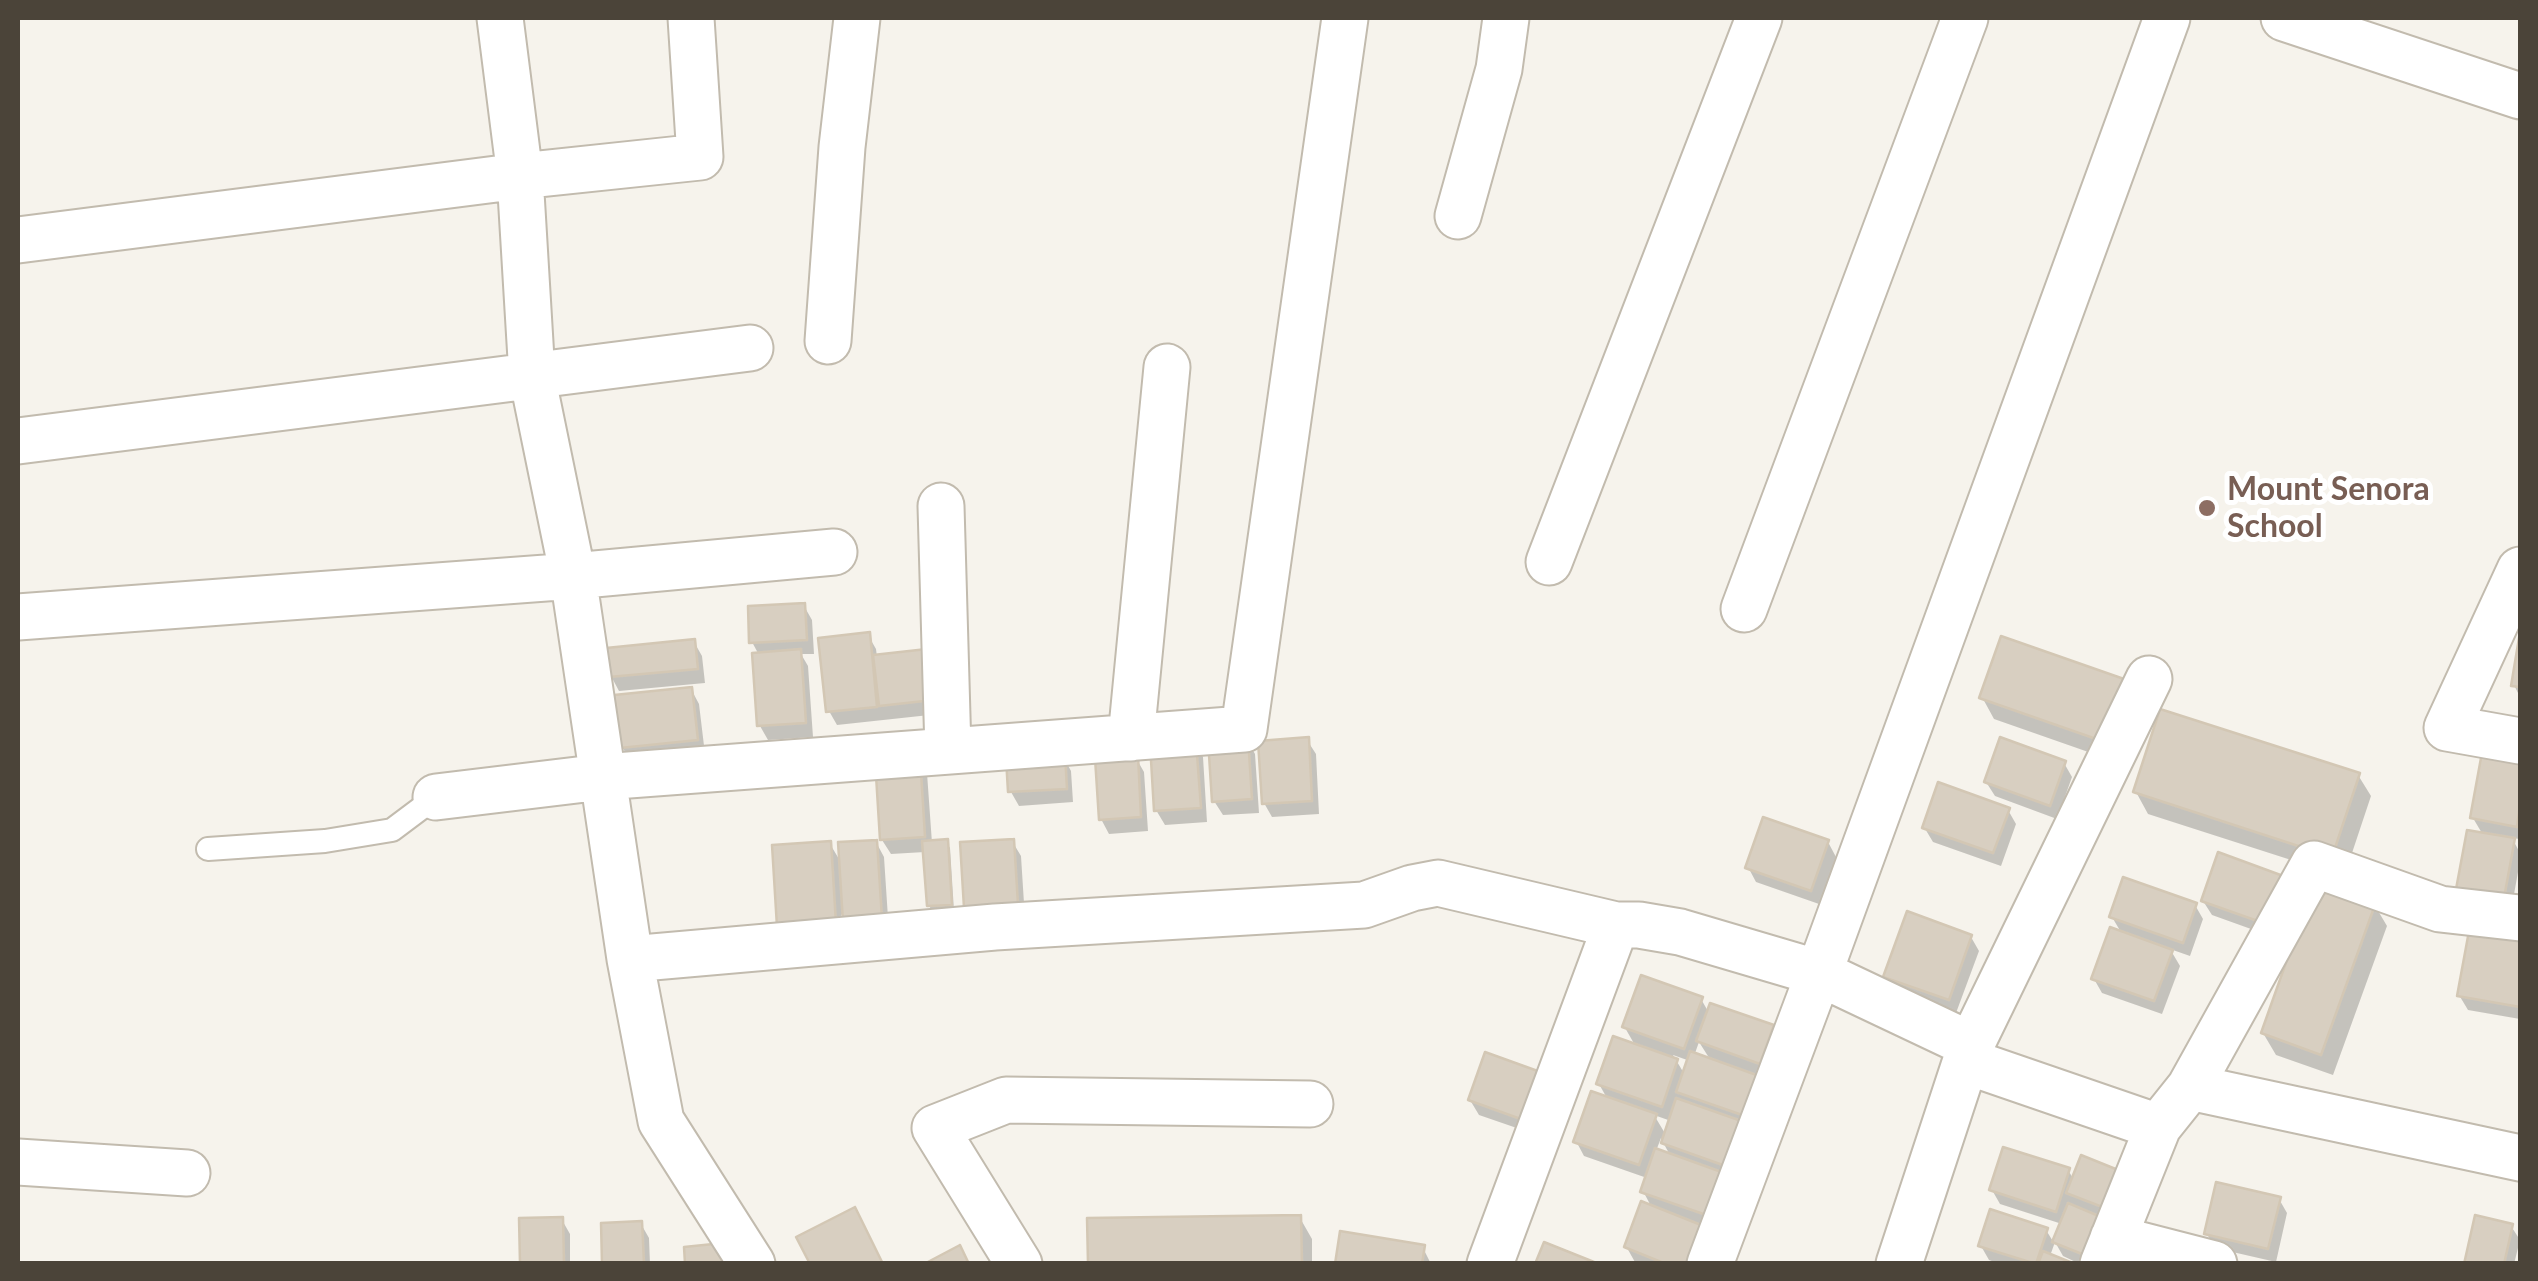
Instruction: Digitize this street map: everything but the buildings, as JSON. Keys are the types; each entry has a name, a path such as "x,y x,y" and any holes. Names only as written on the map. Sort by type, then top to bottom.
{"street":[{"path":"500,18 520,176 532,376 573,576 630,960 661,1121 752,1264"},
{"path":"18,234 700,156 691,18"},
{"path":"828,341 842,147 858,18"},
{"path":"436,797 602,777 1244,730 1345,18"},
{"path":"1458,216 1498,69 1506,18"},
{"path":"1549,562 1759,18"},
{"path":"1744,610 1966,18"},
{"path":"1710,1264 2166,18"},
{"path":"2284,18 2520,96"},
{"path":"18,440 750,348"},
{"path":"1130,738 1167,367"},
{"path":"941,506 948,751"},
{"path":"18,616 573,576 834,552"},
{"path":"2520,570 2447,728 2520,741"},
{"path":"1899,1264 1969,1053 2148,679"},
{"path":"2214,1264 2108,1251 2158,1126 2190,1087 2314,864 2440,909 2520,918"},
{"path":"630,960 995,927 1364,905 1438,883 1616,925 1680,932 1819,973 1969,1053 2158,1126"},
{"path":"1490,1264 1616,925"},
{"path":"2190,1087 2520,1158"},
{"path":"1019,1264 934,1128 1006,1100 1310,1104"},
{"path":"18,1162 187,1173"}],"lane":[{"path":"208,849 325,841 392,830 436,797"}],"place":[{"name":"Mount Senora School","path":"2207,508"}]}
